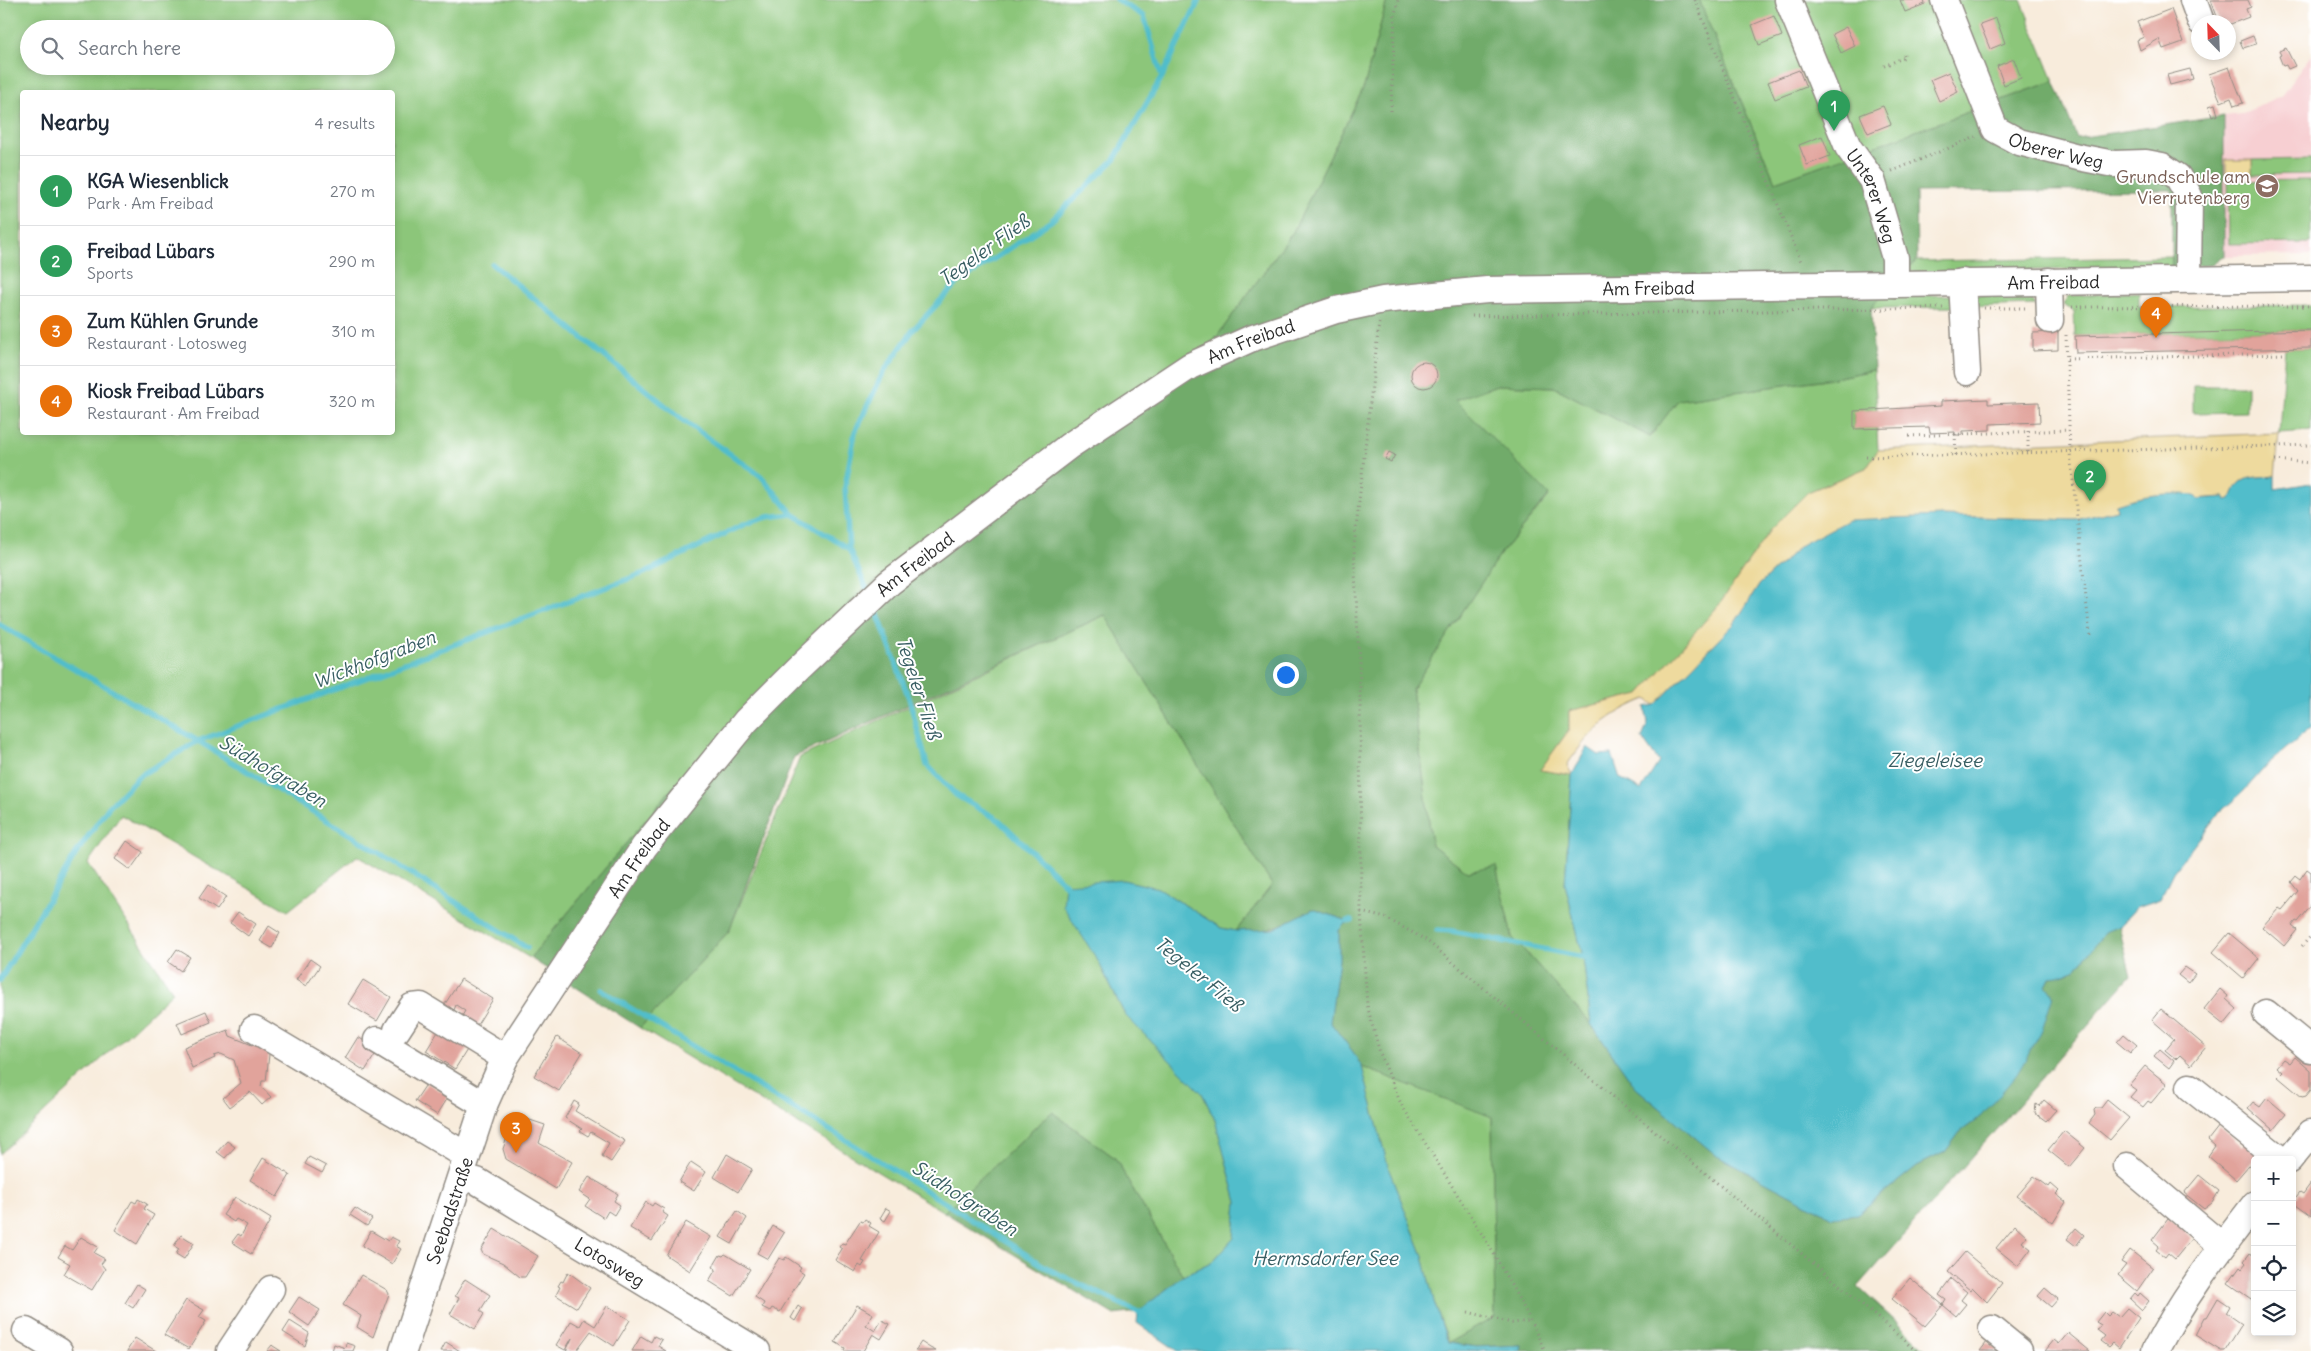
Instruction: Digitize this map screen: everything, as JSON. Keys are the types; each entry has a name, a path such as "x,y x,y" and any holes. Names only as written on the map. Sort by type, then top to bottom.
{"street":[{"name":"Unterer Weg","path":"1788,0 1848,147 1872,180 1895,258 1895,284"},
{"name":"Oberer Weg","path":"1944,0 1995,129 2019,142 2114,164 2146,163 2162,166 2178,176 2189,196 2188,279"},
{"path":"2193,0 2198,15"},
{"name":"Am Freibad","path":"501,1065 644,847 746,722 796,670 889,583 1069,446 1190,366 1250,339 1336,310 1383,300 1487,290 2311,278"},
{"path":"2049,281 2058,326"},
{"path":"1962,282 1967,372"},
{"path":"484,1105 387,1035 412,1007 421,1006 501,1065"},
{"path":"2266,1013 2311,1050"},
{"name":"Lotosweg","path":"254,1029 464,1166 477,1180 757,1351"},
{"name":"Seebadstraße","path":"403,1351 484,1105 501,1065"},
{"path":"2190,1087 2276,1156"},
{"path":"2292,1156 2311,1133"},
{"path":"2127,1166 2222,1246"},
{"path":"2155,1351 2166,1330 2222,1246 2251,1209"},
{"path":"230,1351 271,1289"},
{"path":"1992,1329 2019,1351"},
{"path":"26,1330 59,1351"}],"path":[{"path":"1391,111 1395,14 1398,0"},
{"path":"1695,0 1810,285"},
{"path":"1884,66 1905,57 1903,52"},
{"path":"1872,180 1995,129"},
{"path":"1468,316 1821,311"},
{"path":"1371,326 1388,323"},
{"path":"1379,325 1354,546 1360,685 1361,912 1367,1005 1380,1053 1401,1104 1491,1249 1544,1351"},
{"path":"2058,326 2067,359 2070,453 2090,636"},
{"path":"2067,359 2284,354"},
{"path":"1909,436 2069,430"},
{"path":"2028,431 2028,454"},
{"path":"1955,434 1956,456"},
{"path":"1866,457 2070,453 2311,445"},
{"path":"2275,460 2311,463"},
{"path":"1361,912 1386,918 1426,940 1916,1351"},
{"path":"2302,946 2311,936"},
{"path":"1468,1312 1512,1323 1530,1321"}],"shaded area":[{"name":"Grundschule am Vierrutenberg","path":"2311,55 2311,255 2224,256 2224,116 2241,114 2281,96"}],"green space":[{"path":"0,0 1387,0 1364,87 1293,232 1213,342 859,593 685,773 530,958 357,856 288,911 121,815 88,863 173,992 0,1154"},
{"path":"1387,0 1699,0 1775,182 2054,81 2077,138 2224,116 2224,256 2212,265 2172,268 2172,190 1916,192 1917,261 1900,272 1871,308 1874,370 1834,378 1678,400 1650,437 1554,387 1497,385 1455,400 1549,495 1501,553 1412,689 1432,845 1468,872 1496,866 1512,937 1591,1024 1636,1088 1717,1156 1832,1217 1857,1214 1917,1166 1945,1152 1960,1132 1982,1116 2050,977 2062,975 2078,966 2105,932 2119,926 2131,976 1858,1287 1928,1351 1521,1351 1522,1345 1477,1347 1449,1343 1495,1317 1492,1117 1362,1067 1330,1022 1339,960 1339,930 1348,921 1313,909 1285,923 1267,929 1236,931 1272,885 1105,615 794,757 729,931 640,1028 530,958 685,773 859,593 1213,342 1293,232 1364,87"},
{"path":"1699,0 2021,0 2054,81 1775,182"},
{"path":"2311,159 2311,174 2252,175 2252,160"},
{"path":"2311,180 2311,243 2229,244 2228,181"},
{"path":"2172,257 2172,268 1900,272 1917,261"},
{"path":"2139,292 2139,307 2311,305 2311,330 2075,336 2074,311 2063,305 2068,296"},
{"path":"2027,294 2036,305 1967,307 1969,295"},
{"path":"1955,295 1958,307 1871,308 1870,296"},
{"path":"2285,348 2311,348 2311,431 2279,433"},
{"path":"1874,370 1877,409 1854,412 1854,429 1877,428 1878,450 1866,468 1808,492 1770,530 1719,605 1640,694 1569,711 1569,730 1540,770 1572,775 1565,884 1583,957 1591,1024 1512,937 1496,867 1468,872 1432,845 1412,689 1501,553 1549,496 1454,400 1497,385 1554,387 1650,437 1678,400 1834,378"},
{"path":"2193,386 2247,386 2247,412 2193,413"},
{"path":"1105,615 1272,885 1236,931 1221,928 1158,888 1122,880 1098,961 1125,1015 1201,1091 1215,1120 1237,1202 1234,1238 1213,1261 1183,1276 1115,1158 1052,1112 944,1212 640,1028 729,931 800,757"},
{"path":"1362,1067 1492,1116 1495,1317 1449,1343 1434,1302 1423,1256 1389,1170"},
{"path":"1052,1112 1115,1158 1183,1276 1138,1312 1114,1315 944,1212"}],"sand":[{"path":"2226,160 2252,160 2252,175 2226,176"},
{"path":"2279,433 2275,476 2242,481 2234,491 2232,499 2226,500 2224,497 2116,504 2117,510 2076,520 1941,516 1801,545 1760,584 1734,624 1655,705 1646,699 1621,711 1601,725 1584,742 1567,765 1572,775 1540,770 1569,730 1569,711 1640,694 1719,605 1770,530 1808,492 1866,468 1878,450"}],"water":[{"name":"Ziegeleisee","path":"2275,476 2275,489 2311,483 2311,728 2268,764 2243,792 2219,813 2173,872 2160,899 2137,907 2119,926 2105,932 2076,969 2059,976 2050,977 2046,985 2053,995 2041,1033 2017,1074 1982,1116 1960,1132 1945,1152 1917,1166 1857,1214 1832,1217 1717,1156 1636,1088 1591,1024 1583,957 1565,884 1572,775 1587,747 1599,755 1612,754 1620,778 1641,790 1659,762 1642,738 1648,723 1645,707 1655,705 1734,624 1760,584 1801,545 1848,520 1941,516 2076,520 2117,510 2116,504 2145,496 2185,494 2195,495 2198,499 2225,497 2226,500 2231,499 2234,491 2242,481"},
{"name":"Hermsdorfer See","path":"1123,880 1158,888 1221,928 1236,931 1273,929 1313,909 1348,921 1339,930 1339,960 1330,1022 1362,1067 1389,1170 1423,1256 1434,1302 1448,1343 1477,1347 1522,1345 1521,1351 1178,1351 1137,1323 1138,1312 1183,1276 1213,1261 1234,1238 1237,1202 1215,1120 1202,1093 1125,1015 1098,961 1063,906 1065,884"}],"building":[{"path":"1900,0 1924,0 1925,4 1905,12"},
{"path":"2211,0 2248,0 2251,7 2246,9 2249,17 2236,22 2236,15 2216,15"},
{"path":"2171,9 2183,42 2163,49 2159,39 2140,50 2137,40 2144,37 2137,22"},
{"path":"1774,16 1782,36 1759,45 1752,25"},
{"path":"1996,18 2005,43 1990,49 1980,24"},
{"path":"1846,27 1855,46 1841,53 1832,34"},
{"path":"2253,36 2256,44 2243,48 2240,41"},
{"path":"2286,48 2295,66 2288,69 2286,65 2283,66 2279,56 2281,55 2279,51"},
{"path":"2014,59 2021,78 2004,85 1997,66"},
{"path":"2229,67 2243,103 2234,106 2231,98 2221,102 2209,74"},
{"path":"2190,69 2193,79 2170,85 2167,75"},
{"path":"1799,70 1806,87 1775,99 1768,82"},
{"path":"1949,72 1958,92 1939,101 1930,80"},
{"path":"2215,104 2218,115 2212,117 2209,106"},
{"path":"1883,106 1891,124 1868,133 1860,115"},
{"path":"1822,136 1830,156 1807,165 1799,145"},
{"path":"2311,330 2311,348 2076,353 2075,336"},
{"path":"2058,332 2058,350 2033,351 2033,333"},
{"path":"1424,362 1433,366 1437,375 1433,384 1424,388 1415,384 1411,375 1415,366"},
{"path":"1988,399 1988,404 2039,402 2040,422 1990,424 1990,430 1963,431 1963,435 1955,435 1955,432 1930,433 1929,427 1854,429 1854,411 1941,406 1941,401"},
{"path":"1389,452 1395,455 1391,462 1385,459"},
{"path":"127,841 143,852 130,870 115,859"},
{"path":"2307,869 2311,872 2311,906 2298,922 2296,921 2292,926 2297,930 2284,946 2262,927 2279,908 2282,910 2298,891 2291,882 2296,876 2300,879"},
{"path":"208,885 226,897 217,910 199,898"},
{"path":"238,912 256,924 248,936 230,923"},
{"path":"269,926 280,933 272,948 260,941"},
{"path":"2229,933 2259,958 2243,978 2213,952"},
{"path":"177,949 190,957 181,971 168,962"},
{"path":"310,959 320,966 306,986 296,980"},
{"path":"2185,967 2195,974 2188,983 2178,975"},
{"path":"461,979 493,999 477,1025 462,1016 465,1011 456,1005 454,1010 445,1004"},
{"path":"363,980 391,997 377,1021 348,1004"},
{"path":"2220,989 2228,996 2226,999 2237,1009 2224,1025 2204,1009"},
{"path":"2161,1009 2206,1047 2191,1065 2180,1055 2176,1059 2165,1050 2174,1039 2152,1020"},
{"path":"206,1011 211,1022 182,1034 177,1023"},
{"path":"441,1027 470,1045 455,1069 426,1051"},
{"path":"228,1030 230,1036 252,1045 253,1041 270,1046 266,1081 262,1081 261,1086 271,1097 262,1105 250,1092 230,1107 223,1098 241,1083 234,1060 221,1054 192,1068 184,1047"},
{"path":"2124,1034 2137,1045 2130,1053 2117,1042"},
{"path":"358,1037 378,1050 365,1071 345,1058"},
{"path":"557,1037 582,1053 559,1091 534,1076"},
{"path":"2160,1049 2174,1061 2169,1068 2154,1056"},
{"path":"2295,1057 2311,1071 2311,1090 2306,1096 2302,1097 2278,1077 2283,1072 2277,1067 2284,1059 2290,1063"},
{"path":"2145,1066 2167,1084 2151,1103 2148,1101 2143,1107 2130,1097 2136,1090 2129,1085"},
{"path":"427,1083 449,1096 437,1115 415,1101"},
{"path":"2267,1098 2286,1114 2273,1130 2248,1108 2253,1102 2260,1107"},
{"path":"2044,1100 2056,1110 2046,1121 2035,1113 2036,1104 2039,1106"},
{"path":"2107,1100 2129,1118 2110,1140 2089,1123 2095,1115 2094,1110 2101,1108"},
{"path":"574,1101 579,1104 575,1111 625,1141 611,1162 602,1156 609,1143 591,1132 588,1136 580,1131 582,1129 565,1118"},
{"path":"515,1115 545,1125 539,1143 572,1162 556,1189 506,1159 503,1149"},
{"path":"2219,1126 2242,1146 2248,1139 2262,1150 2257,1156 2251,1156 2251,1163 2236,1180 2208,1156 2215,1146 2208,1140"},
{"path":"2064,1131 2085,1148 2069,1167 2048,1150"},
{"path":"227,1141 235,1147 225,1158 217,1152"},
{"path":"727,1154 752,1169 738,1192 714,1177"},
{"path":"309,1157 326,1166 322,1173 305,1164"},
{"path":"263,1158 290,1175 277,1197 250,1180"},
{"path":"691,1162 706,1172 694,1191 679,1182"},
{"path":"2199,1175 2219,1191 2212,1203 2204,1209 2184,1193"},
{"path":"2034,1176 2049,1187 2051,1184 2059,1191 2056,1194 2066,1202 2053,1223 2017,1196"},
{"path":"589,1177 618,1194 614,1201 620,1205 614,1215 608,1211 604,1218 585,1206 590,1199 579,1192"},
{"path":"2311,1183 2311,1216 2296,1205 2296,1197 2300,1192 2303,1194"},
{"path":"235,1197 271,1219 251,1254 232,1242 238,1234 241,1236 247,1225 236,1219 234,1222 223,1215"},
{"path":"138,1199 147,1204 144,1209 154,1215 137,1244 115,1230 132,1201 136,1203"},
{"path":"646,1202 652,1206 654,1203 664,1209 662,1212 668,1216 652,1241 630,1228"},
{"path":"355,1208 372,1219 367,1226 350,1215"},
{"path":"886,1208 891,1211 885,1221 880,1218"},
{"path":"737,1211 747,1218 732,1244 720,1237"},
{"path":"865,1219 871,1223 869,1226 879,1232 862,1261 865,1262 862,1267 859,1265 855,1272 835,1260 842,1249 839,1247 842,1243 845,1244 860,1221 863,1222"},
{"path":"2168,1219 2184,1229 2192,1238 2175,1259 2168,1253 2165,1257 2156,1250 2159,1246 2152,1240"},
{"path":"686,1222 711,1237 690,1271 666,1255"},
{"path":"2015,1225 2027,1236 2022,1242 2031,1249 2018,1266 1996,1248"},
{"path":"773,1226 784,1233 768,1259 757,1253"},
{"path":"2076,1228 2084,1235 2076,1246 2067,1239"},
{"path":"494,1229 538,1256 525,1277 520,1277 503,1263 483,1254 481,1250"},
{"path":"371,1231 388,1241 391,1237 399,1241 396,1246 401,1249 392,1264 362,1246"},
{"path":"181,1235 194,1243 184,1259 176,1254 179,1249 174,1246"},
{"path":"81,1237 98,1247 94,1253 105,1259 101,1264 105,1269 92,1290 64,1274 70,1264 58,1257 65,1246 72,1250"},
{"path":"2130,1250 2153,1268 2137,1291 2118,1275 2126,1265 2121,1262"},
{"path":"1965,1252 2002,1283 1987,1302 1972,1287 1970,1290 1948,1272"},
{"path":"725,1254 750,1269 733,1296 709,1281 716,1269 713,1267 720,1255 723,1256"},
{"path":"2251,1254 2251,1299 2228,1283 2240,1266 2242,1268 2246,1263 2244,1261"},
{"path":"786,1257 801,1267 799,1270 804,1273 780,1312 772,1308 770,1311 762,1307 764,1303 755,1297 779,1258 784,1260"},
{"path":"568,1272 590,1288 577,1308 556,1295 560,1287 558,1286 561,1281 563,1282"},
{"path":"361,1275 387,1290 389,1294 373,1337 357,1327 361,1316 343,1305"},
{"path":"1910,1278 1943,1305 1925,1326 1892,1299"},
{"path":"465,1279 490,1295 480,1311 484,1314 475,1329 450,1314 459,1298 455,1296"},
{"path":"1951,1279 1967,1292 1961,1300 1966,1304 1956,1316 1943,1305 1946,1300 1939,1295"},
{"path":"137,1284 145,1289 133,1308 125,1303"},
{"path":"2045,1288 2058,1299 2051,1307 2038,1296"},
{"path":"2135,1293 2138,1296 2140,1293 2149,1301 2142,1310 2130,1299"},
{"path":"299,1297 320,1310 309,1326 289,1312"},
{"path":"2218,1298 2230,1306 2226,1313 2242,1324 2225,1351 2221,1351 2195,1335 2204,1317 2207,1317"},
{"path":"186,1300 204,1310 199,1317 206,1321 189,1349 164,1335"},
{"path":"857,1305 873,1314 866,1325 875,1331 882,1320 890,1324 881,1339 873,1334 863,1351 844,1351 845,1348 835,1342"},
{"path":"607,1306 630,1320 614,1346 591,1331 576,1351 566,1351 572,1338 565,1350 556,1345 571,1321 580,1326 584,1319 595,1326"},
{"path":"798,1306 802,1309 795,1321 791,1318"},
{"path":"2127,1308 2139,1318 2119,1348 2113,1343 2109,1347 2101,1341 2105,1336 2097,1330 2101,1325 2096,1322 2104,1312 2108,1316 2112,1312 2119,1317"},
{"path":"290,1321 309,1333 305,1346 283,1332"},
{"path":"2068,1333 2090,1351 2045,1351 2054,1340 2059,1344"},
{"path":"641,1336 651,1342 654,1336 662,1340 658,1346 666,1351 632,1351"},
{"path":"135,1338 156,1351 127,1351"},
{"path":"446,1342 460,1351 441,1351"},
{"path":"921,1342 930,1348 936,1351 915,1351"},
{"path":"1987,1342 1998,1351 1980,1351"},
{"path":"346,1343 355,1346 353,1351 332,1351 334,1344 345,1348"},
{"path":"273,1346 281,1351 267,1351"}],"waterway":[{"path":"1117,0 1144,16 1162,77"},
{"name":"Tegeler Fließ","path":"869,594 849,549 845,487 855,432 883,373 913,330 956,284 1051,221 1114,160 1162,77 1199,0"},
{"path":"492,264 684,421 761,476 793,514"},
{"name":"Wickhofgraben","path":"0,980 77,852 108,808 139,776 198,741 644,573 745,524 767,517 793,514 849,549"},
{"name":"Tegeler Fließ","path":"875,607 909,698 927,765 956,795 999,820 1069,888"},
{"name":"Südhofgraben","path":"0,625 198,741 367,845 527,948"},
{"path":"1437,930 1452,931 1583,957"},
{"name":"Südhofgraben","path":"601,990 854,1145 1052,1271 1138,1312 1144,1312"}],"place":[{"name":"KGA Wiesenblick","path":"1834,131"},
{"name":"Grundschule am Vierrutenberg","path":"2267,186"},
{"name":"Kiosk Freibad Lübars","path":"2156,338"},
{"name":"Freibad Lübars","path":"2090,501"},
{"name":"Zum Kühlen Grunde","path":"516,1153"}]}
